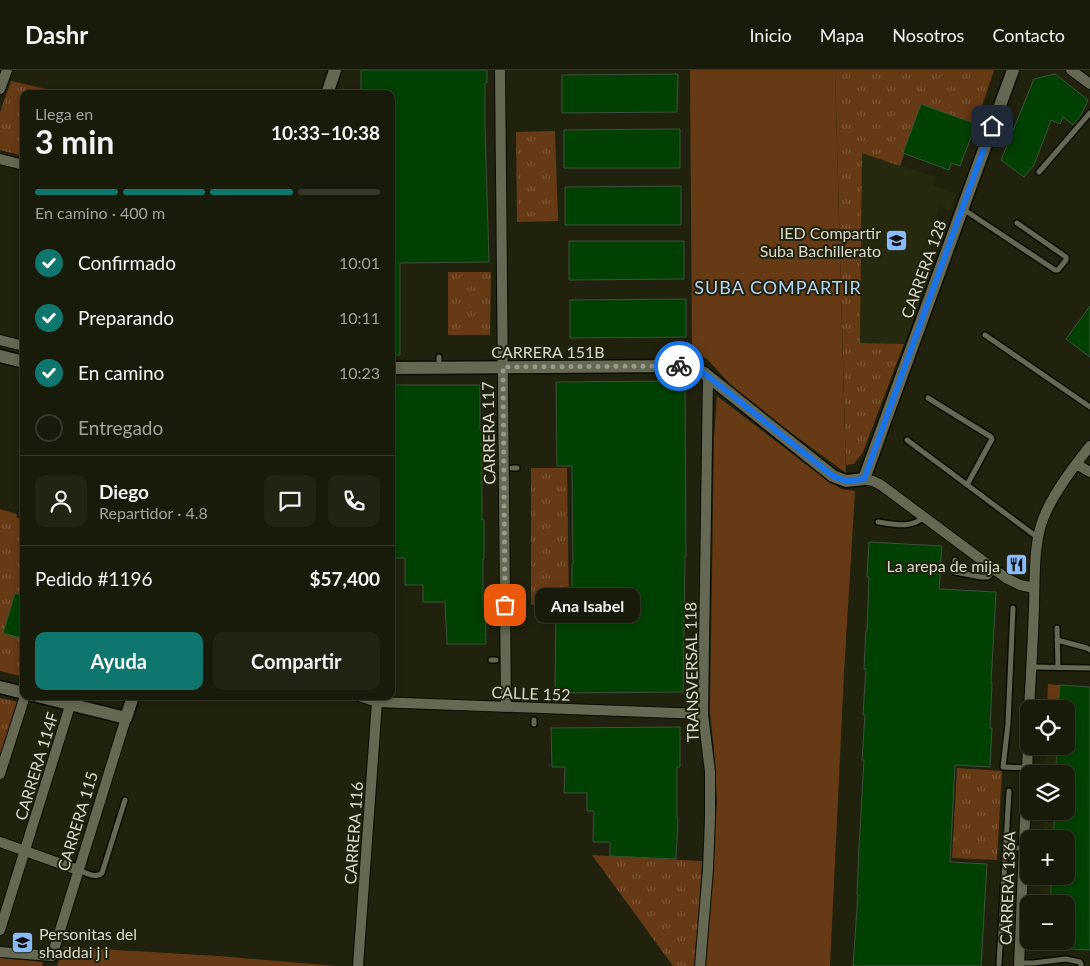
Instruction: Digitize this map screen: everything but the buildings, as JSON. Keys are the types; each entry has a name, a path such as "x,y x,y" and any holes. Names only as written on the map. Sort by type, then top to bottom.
{"street":[{"path":"0,89 7,70"},
{"path":"328,90 335,70"},
{"name":"CARRERA 117","path":"500,70 506,707"},
{"name":"CARRERA 128","path":"864,479 1013,70"},
{"path":"1071,70 1090,84"},
{"path":"0,159 20,164"},
{"path":"0,340 20,345"},
{"path":"0,356 20,361"},
{"name":"CARRERA 151B","path":"395,368 682,366 692,367 706,375"},
{"path":"706,375 833,476 846,481 864,479 881,485 1006,578 1020,585 1034,588"},
{"name":"TRANSVERSAL 118","path":"700,966 710,818 710,772 703,714 706,375"},
{"path":"1029,700 1034,588 1039,538 1045,513 1076,464 1090,446"},
{"path":"1076,464 1090,472"},
{"path":"0,687 20,694"},
{"path":"0,774 22,700"},
{"path":"72,700 126,718"},
{"name":"CARRERA 114F","path":"0,930 72,700"},
{"name":"CARRERA 115","path":"0,952 52,956 132,700"},
{"name":"CARRERA 116","path":"358,966 377,700"},
{"name":"CALLE 152","path":"393,700 506,707 703,714"},
{"path":"0,842 78,870"},
{"name":"CARRERA 136A","path":"1019,964 1022,885"}],"lane":[{"path":"1039,172 1090,113"},
{"path":"963,208 1055,270 1058,270 1066,260 1066,257 1017,223"},
{"path":"985,335 1090,407"},
{"path":"928,398 992,438 968,485"},
{"path":"907,440 1039,538"},
{"path":"878,522 905,525 924,518"},
{"path":"955,560 955,572 985,577 990,575 994,569"},
{"path":"1013,608 1008,724 1003,767 1020,768"},
{"path":"1057,628 1058,667"},
{"path":"1057,640 1090,650"},
{"path":"1031,667 1090,668"},
{"path":"999,964 1009,791"},
{"path":"78,870 96,876 102,873 125,800"},
{"path":"1006,848 1020,848"},
{"path":"1019,964 1046,964 1066,960 1080,962 1081,966"},
{"path":"1065,966 1066,960"}],"shaded area":[{"name":"IED Compartir Suba Bachillerato","path":"862,153 936,177 933,185 956,193 950,211 939,207 934,224 938,225 927,259 921,257 915,275 928,281 904,344 860,343"},
{"path":"1046,755 1057,755 1056,765 1045,765"},
{"path":"1044,822 1054,822 1054,830 1044,830"},
{"path":"1041,885 1051,885 1051,895 1040,895"}],"green space":[{"path":"690,70 835,70 846,473 742,397 707,359 692,351"},
{"path":"835,70 994,70 976,124 921,104 900,166 862,153 860,343 904,344 863,452 854,464 846,465"},
{"path":"11,81 50,90 20,90 20,155 0,150 0,112"},
{"path":"555,131 558,221 517,222 516,132"},
{"path":"448,272 491,272 490,335 448,335"},
{"path":"717,396 841,489 855,491 830,966 705,966 717,803 710,712 714,437"},
{"path":"531,468 567,468 569,605 531,605"},
{"path":"0,509 20,515 20,676 0,671"},
{"path":"1048,684 1060,685 1059,700 1047,700"},
{"path":"0,698 23,703 0,774"},
{"path":"957,768 1002,771 997,860 952,858"},
{"path":"592,855 702,861 696,966 673,966"},
{"path":"64,947 218,956 336,966 57,966"},
{"path":"0,958 43,962 42,966 0,966"}],"way so far":[{"path":"505,605 503,367 679,366"}],"place":[{"name":"IED Compartir Suba Bachillerato","path":"897,241"},
{"name":"La arepa de mija","path":"1016,565"},
{"name":"Ana Isabel","path":"505,605"},
{"name":"Personitas del shaddai j i","path":"23,942"}],"district":[{"name":"SUBA COMPARTIR","path":"778,287"}],"route":[{"path":"679,366 692,367 704,373 833,476 846,481 864,479 992,126"}]}
